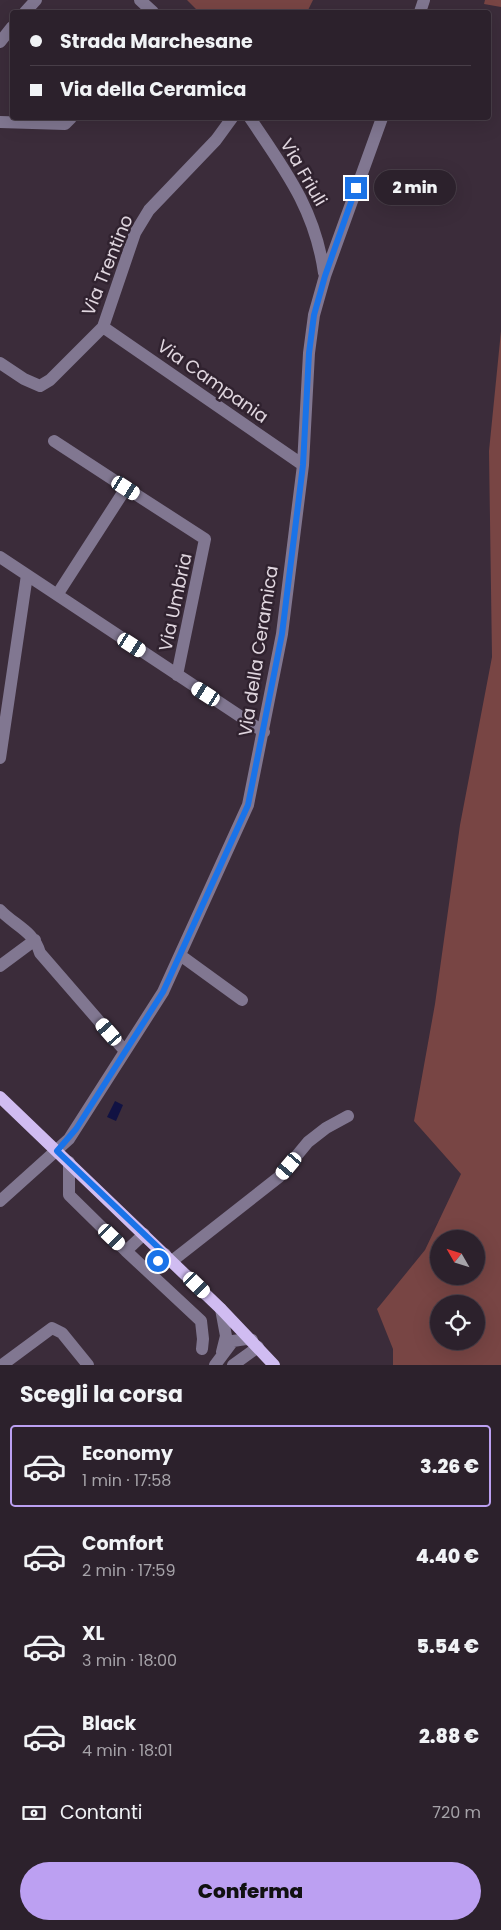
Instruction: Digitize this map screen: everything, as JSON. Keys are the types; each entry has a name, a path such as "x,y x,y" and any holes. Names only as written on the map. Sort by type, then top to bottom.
{"main road":[{"path":"0,1097 221,1309 274,1365"}],"street":[{"path":"27,10 36,0"},
{"path":"140,0 151,10"},
{"path":"0,42 10,30"},
{"path":"0,122 65,124 70,120"},
{"name":"Via Trentino","path":"0,363 24,379 40,386 50,380 103,327 121,269 139,225 149,210 216,140 231,120"},
{"name":"Via Friuli","path":"251,120 296,186 314,225 325,276"},
{"name":"Via della Ceramica","path":"0,1201 57,1151 76,1129 163,992 248,805 282,634 303,465 309,353 314,315 325,276 381,120"},
{"name":"Via Campania","path":"103,327 303,465"},
{"name":"Via Umbria","path":"54,442 205,540 178,675"},
{"path":"57,595 126,488"},
{"path":"0,557 264,732"},
{"path":"0,758 27,575"},
{"path":"0,910 9,920 23,927 35,940 40,953 125,1051"},
{"path":"0,966 35,940"},
{"path":"180,954 242,1000"},
{"path":"149,1270 279,1178 308,1142 326,1128 348,1116"},
{"path":"69,1162 70,1195 126,1251 149,1270 201,1321 202,1349"},
{"path":"126,1251 144,1234"},
{"path":"218,1361 226,1336 221,1309"},
{"path":"2,1365 52,1328 62,1333 88,1365"},
{"path":"218,1361 233,1341 246,1339 255,1344 233,1365"}],"shaded area":[{"path":"187,0 313,0 308,10 197,10"},
{"path":"485,0 501,0 501,7 484,4"},
{"path":"501,331 501,1365 393,1365 393,1349 377,1309 425,1250 430,1239 430,1285 485,1285 485,1230 434,1230 461,1174 414,1121 435,1004 460,825 492,657 489,451"},
{"path":"115,1101 123,1105 116,1121 107,1117"}],"route":[{"path":"158,1261 165,1254 57,1151 76,1129 163,992 248,805 282,634 303,465 309,353 314,315 325,276 356,188"}]}
